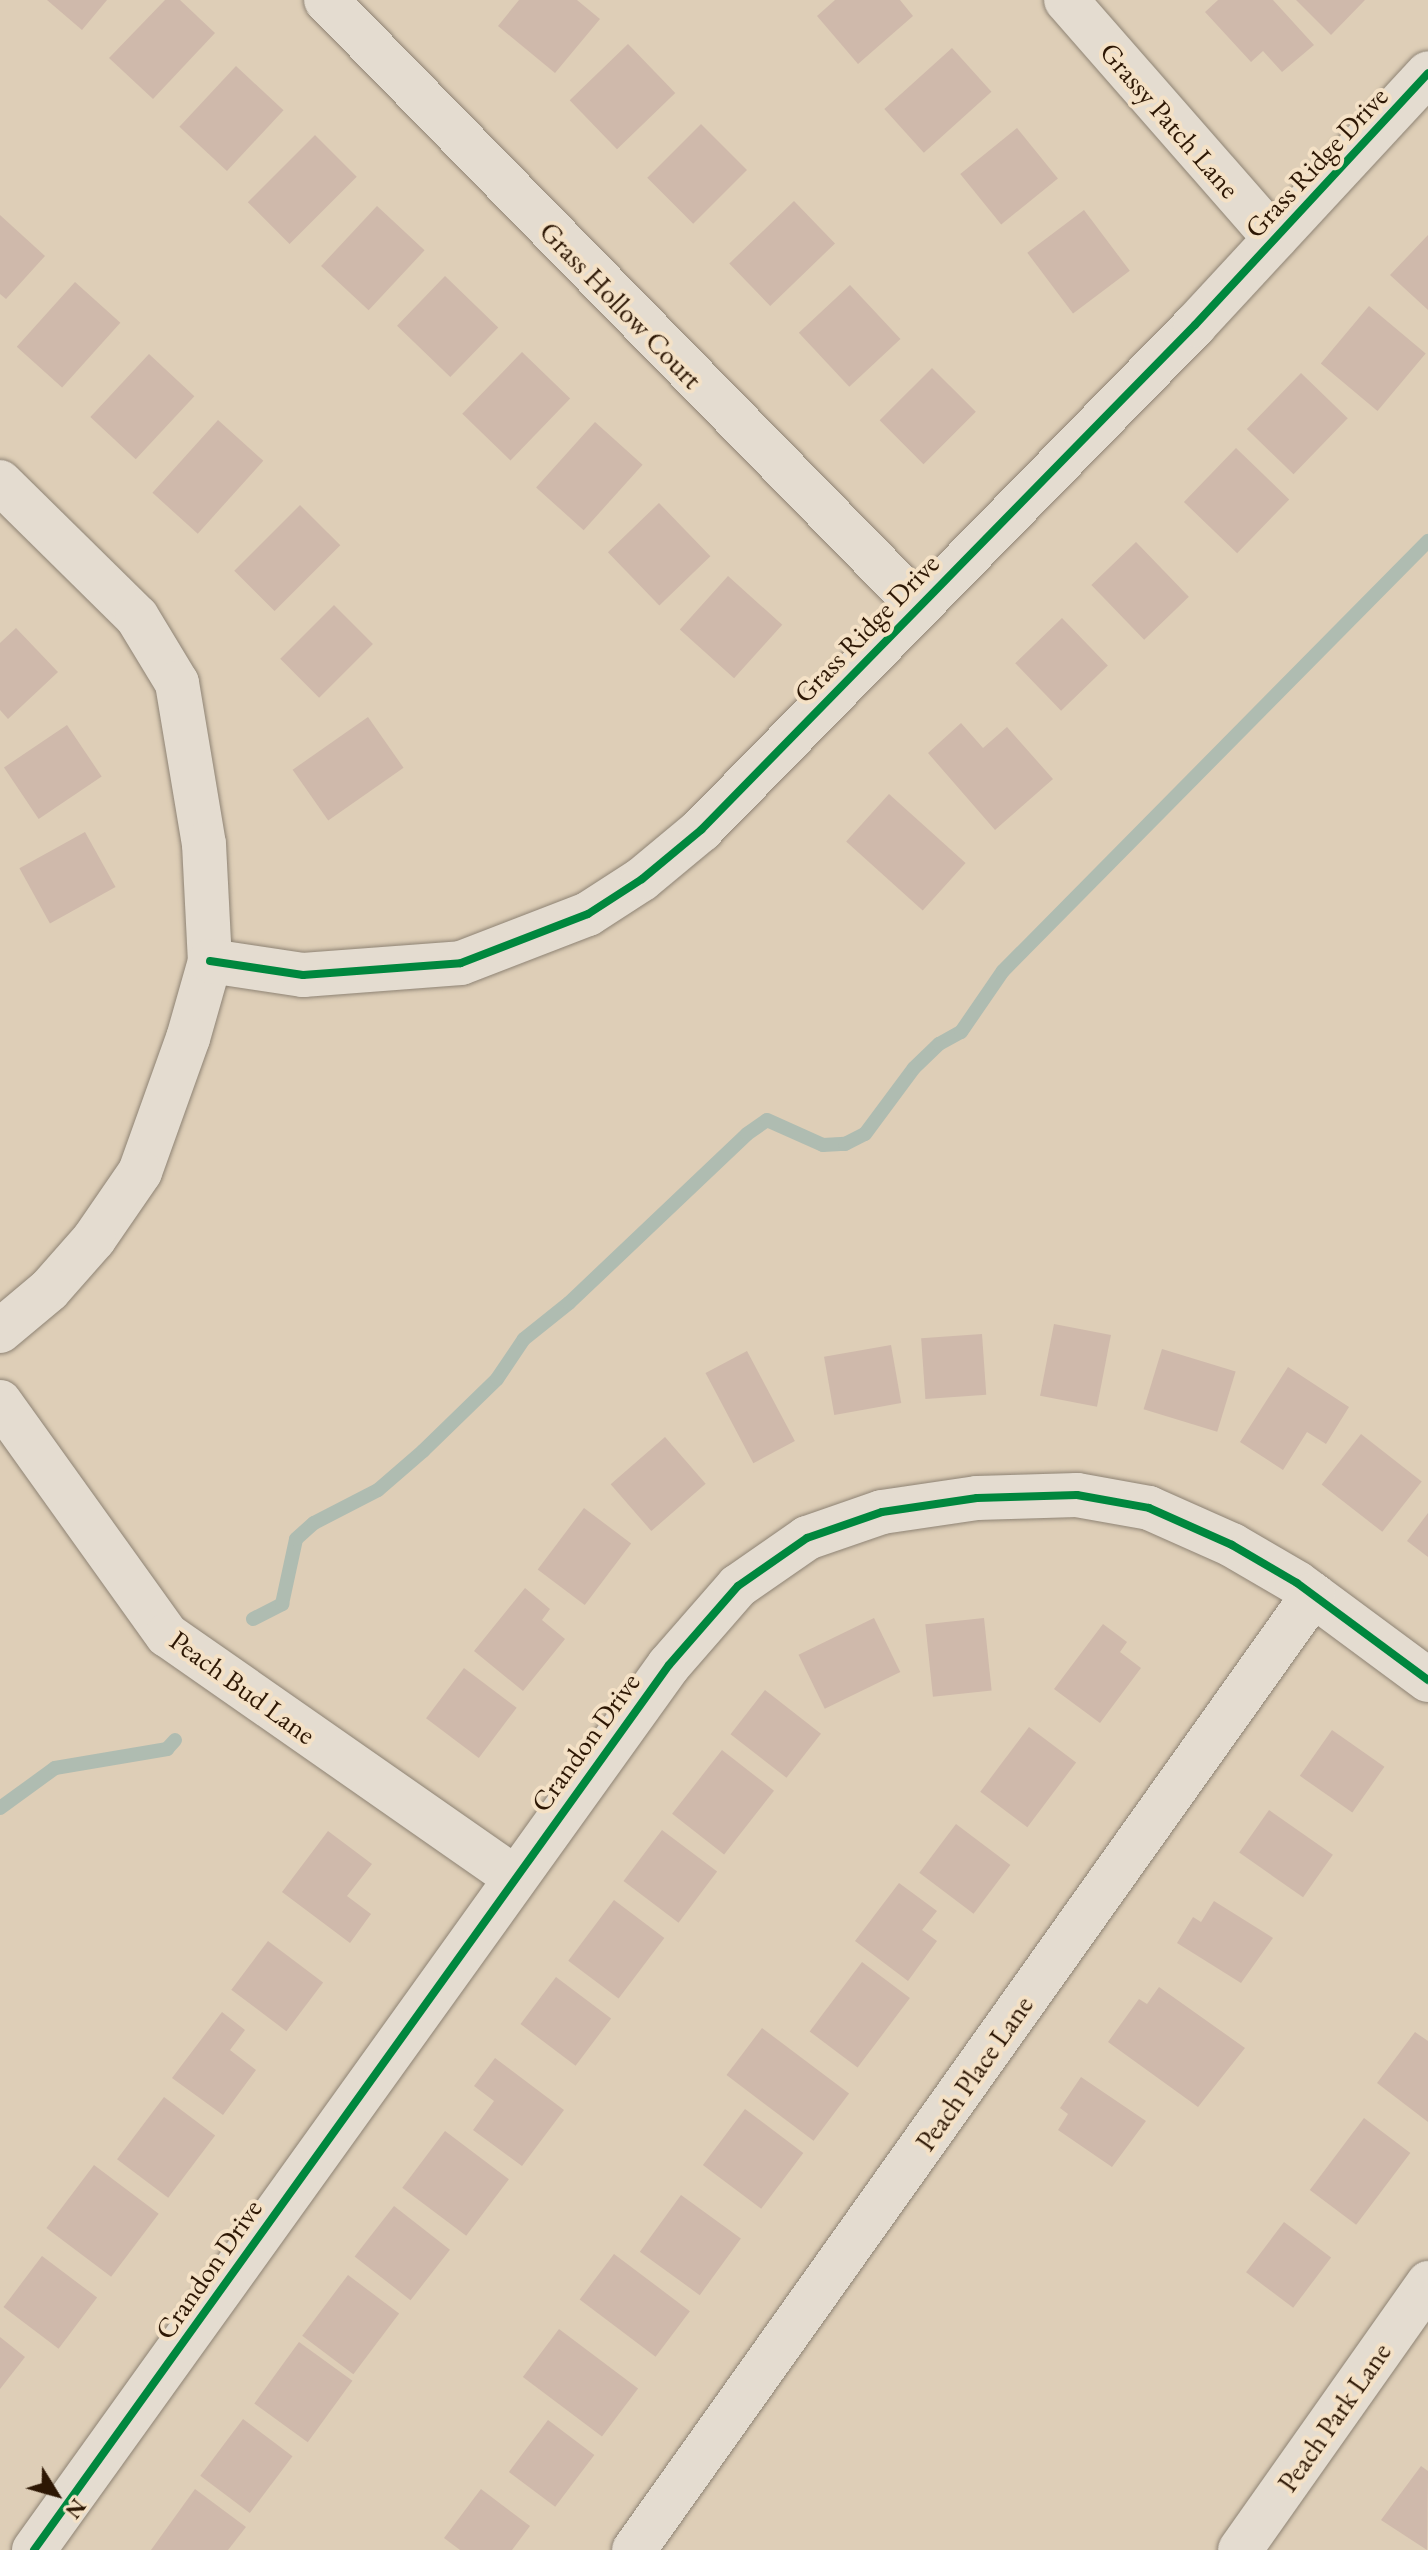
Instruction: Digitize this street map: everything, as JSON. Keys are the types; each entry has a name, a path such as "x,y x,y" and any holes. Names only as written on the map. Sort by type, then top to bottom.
{"street":[{"name":"Grass Hollow Court","path":"326,0 919,606"},
{"name":"Grassy Patch Lane","path":"1066,0 1275,239"},
{"name":"Grass Ridge Drive","path":"210,961 303,975 429,967 475,958 588,914 642,879 701,830 1275,239 1428,73"},
{"path":"0,482 137,617 177,683 204,844 210,961 140,1172 94,1239 49,1290 0,1331"},
{"name":"Peach Bud Lane","path":"0,1402 167,1635 514,1877"},
{"name":"Crandon Drive","path":"34,2550 669,1665 738,1586 807,1538 882,1512 977,1498 1077,1495 1149,1508 1232,1545 1313,1595 1428,1680"},
{"name":"Peach Place Lane","path":"634,2550 1313,1595"},
{"name":"Peach Park Lane","path":"1240,2550 1428,2283"}],"building":[{"path":"47,0 107,0 82,30"},
{"path":"165,0 180,0 215,33 153,99 109,58"},
{"path":"519,0 577,0 600,19 555,73 498,26"},
{"path":"835,0 900,0 913,16 858,64 817,16"},
{"path":"1218,0 1273,0 1314,45 1282,72 1263,51 1251,62 1205,12"},
{"path":"1296,0 1365,0 1331,35"},
{"path":"628,44 675,93 617,149 570,100"},
{"path":"952,48 991,92 924,153 884,109"},
{"path":"236,66 284,110 227,171 179,127"},
{"path":"701,124 747,170 693,224 647,178"},
{"path":"1017,128 1058,179 1001,224 960,174"},
{"path":"315,135 357,177 290,244 248,202"},
{"path":"794,201 835,243 770,306 729,264"},
{"path":"377,206 425,250 369,310 321,266"},
{"path":"1084,210 1130,271 1073,313 1027,253"},
{"path":"0,215 45,256 6,299 0,294"},
{"path":"1428,235 1428,310 1390,275"},
{"path":"445,276 498,327 450,377 397,326"},
{"path":"75,282 120,323 62,387 17,347"},
{"path":"850,285 900,339 849,387 799,333"},
{"path":"1369,306 1426,354 1377,411 1321,363"},
{"path":"522,352 570,399 510,460 462,414"},
{"path":"149,354 194,396 136,459 90,417"},
{"path":"932,368 976,412 924,464 880,420"},
{"path":"1301,373 1348,418 1294,474 1247,429"},
{"path":"218,420 263,461 198,534 152,493"},
{"path":"595,422 643,465 584,530 536,487"},
{"path":"1236,448 1289,499 1237,553 1184,502"},
{"path":"659,503 710,556 659,606 608,552"},
{"path":"300,505 340,545 275,611 234,571"},
{"path":"1136,542 1189,597 1144,640 1091,585"},
{"path":"728,576 782,625 734,678 680,630"},
{"path":"334,605 373,644 319,698 280,659"},
{"path":"1062,618 1108,665 1061,711 1015,663"},
{"path":"16,628 58,672 8,719 0,710 0,643"},
{"path":"368,717 404,768 328,821 293,770"},
{"path":"961,723 983,748 1007,727 1053,779 995,830 928,753"},
{"path":"67,725 102,776 39,819 4,767"},
{"path":"889,794 966,863 923,910 846,842"},
{"path":"85,832 116,887 50,923 19,868"},
{"path":"1054,1324 1111,1335 1097,1407 1040,1396"},
{"path":"982,1334 986,1395 925,1399 921,1338"},
{"path":"891,1345 901,1403 834,1415 824,1357"},
{"path":"1162,1349 1236,1372 1217,1432 1144,1409"},
{"path":"747,1351 795,1441 753,1463 706,1373"},
{"path":"1288,1367 1349,1407 1326,1444 1307,1432 1283,1470 1240,1442"},
{"path":"1361,1434 1422,1481 1382,1532 1322,1484"},
{"path":"665,1437 706,1484 651,1531 611,1484"},
{"path":"584,1508 631,1544 585,1605 538,1569"},
{"path":"1428,1513 1428,1557 1407,1541"},
{"path":"525,1588 550,1609 542,1620 565,1639 523,1691 474,1651"},
{"path":"874,1618 900,1672 825,1709 799,1655"},
{"path":"984,1618 992,1691 933,1697 925,1624"},
{"path":"1103,1624 1127,1642 1120,1652 1141,1668 1100,1723 1054,1689"},
{"path":"464,1668 517,1708 479,1758 426,1718"},
{"path":"765,1690 821,1734 786,1778 731,1734"},
{"path":"1029,1727 1076,1763 1027,1827 980,1792"},
{"path":"1332,1730 1384,1767 1352,1813 1300,1776"},
{"path":"722,1750 774,1791 724,1854 672,1814"},
{"path":"1269,1810 1333,1855 1303,1897 1239,1853"},
{"path":"956,1824 1010,1865 974,1914 919,1873"},
{"path":"662,1830 717,1872 679,1923 623,1881"},
{"path":"328,1831 372,1864 347,1896 371,1914 350,1943 282,1892"},
{"path":"899,1883 937,1911 922,1930 937,1941 908,1981 855,1941"},
{"path":"614,1900 664,1938 619,1999 568,1961"},
{"path":"1214,1901 1273,1938 1241,1983 1177,1943 1193,1917 1201,1922"},
{"path":"268,1941 323,1983 286,2031 231,1990"},
{"path":"862,1962 910,1998 858,2068 810,2031"},
{"path":"556,1977 611,2019 576,2066 520,2024"},
{"path":"1159,1987 1245,2048 1198,2107 1108,2042 1139,1999 1147,2004"},
{"path":"222,2012 245,2030 230,2050 256,2070 223,2115 172,2078"},
{"path":"762,2028 849,2094 814,2141 726,2075"},
{"path":"1415,2032 1428,2041 1428,2122 1377,2083"},
{"path":"495,2058 564,2110 522,2166 473,2130 494,2101 474,2086"},
{"path":"1081,2077 1146,2121 1112,2167 1058,2130 1068,2114 1060,2108"},
{"path":"164,2097 215,2136 168,2198 117,2159"},
{"path":"745,2109 803,2153 761,2209 703,2165"},
{"path":"1364,2118 1410,2153 1356,2225 1310,2190"},
{"path":"445,2131 509,2179 466,2236 402,2188"},
{"path":"94,2165 159,2214 111,2277 46,2228"},
{"path":"681,2195 741,2238 700,2295 640,2252"},
{"path":"394,2206 450,2250 411,2300 355,2256"},
{"path":"1284,2222 1331,2258 1293,2308 1246,2272"},
{"path":"614,2254 690,2311 656,2357 580,2300"},
{"path":"42,2256 97,2298 59,2349 3,2307"},
{"path":"348,2275 399,2314 353,2374 302,2336"},
{"path":"559,2329 638,2389 602,2436 523,2377"},
{"path":"0,2337 25,2357 0,2389"},
{"path":"299,2342 352,2381 308,2442 254,2403"},
{"path":"243,2419 293,2456 250,2513 200,2476"},
{"path":"548,2420 594,2455 555,2507 509,2472"},
{"path":"1421,2466 1428,2471 1427,2550 1381,2520"},
{"path":"195,2489 246,2527 228,2550 151,2550"},
{"path":"481,2489 530,2526 512,2550 460,2550 444,2538"}],"waterway":[{"path":"253,1619 282,1604 296,1539 314,1523 378,1490 423,1451 497,1379 524,1339 569,1303 747,1134 767,1120 823,1145 845,1144 865,1134 914,1068 939,1044 961,1032 1003,971 1428,541"},
{"path":"0,1808 55,1768 167,1749 175,1740"}],"cycle path":[{"path":"210,961 303,975 461,963 588,914 642,879 701,830 1195,325 1428,73"},
{"path":"34,2550 669,1665 738,1586 807,1538 882,1512 977,1498 1077,1495 1149,1508 1232,1545 1297,1583 1428,1680"}]}
